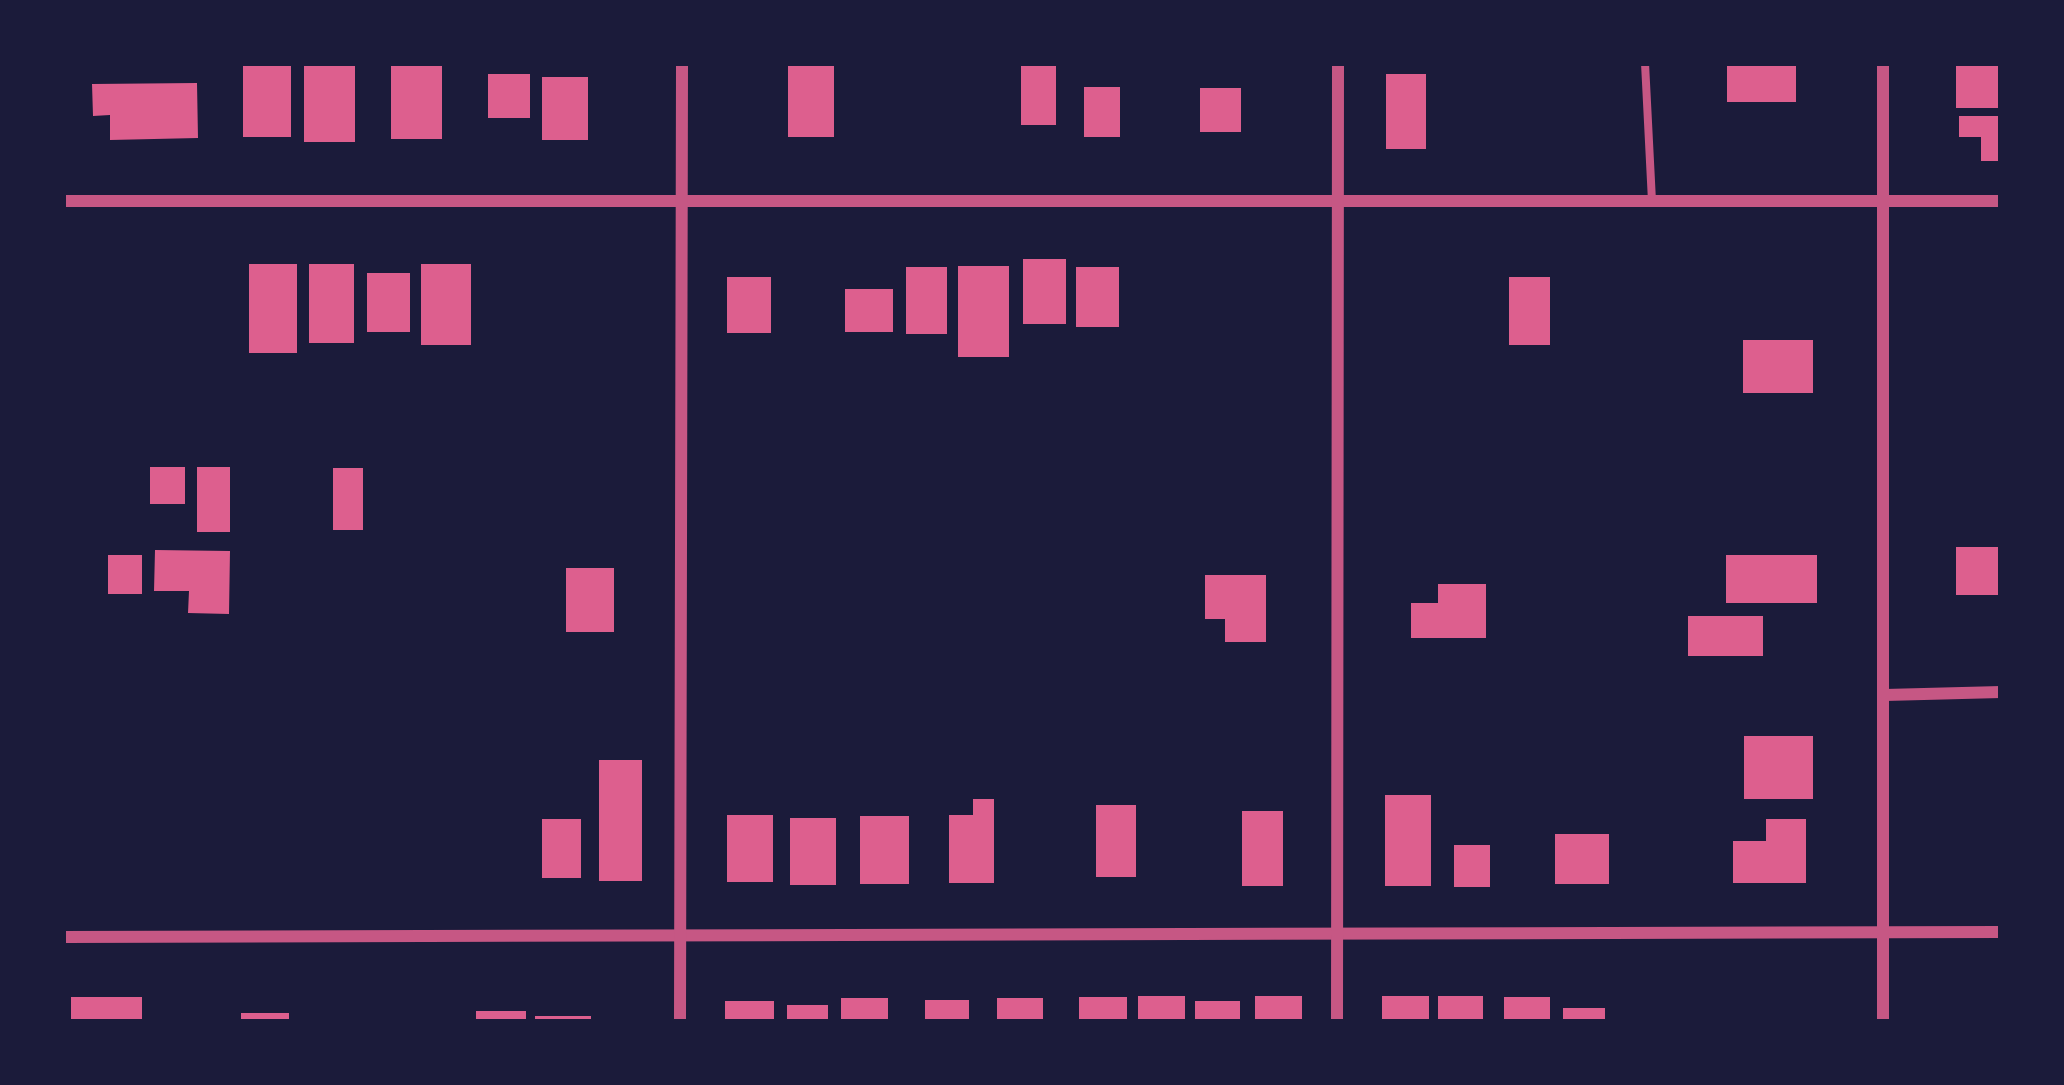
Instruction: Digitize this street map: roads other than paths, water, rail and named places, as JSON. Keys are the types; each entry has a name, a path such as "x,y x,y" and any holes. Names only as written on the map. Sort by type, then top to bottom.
{"street":[{"path":"680,1022 682,63"},
{"path":"1337,1022 1338,63"},
{"path":"1883,63 1883,1022"},
{"path":"63,201 2001,201"},
{"path":"1885,695 2001,692"},
{"path":"63,937 2001,932"}],"lane":[{"path":"1646,63 1652,201"}]}
